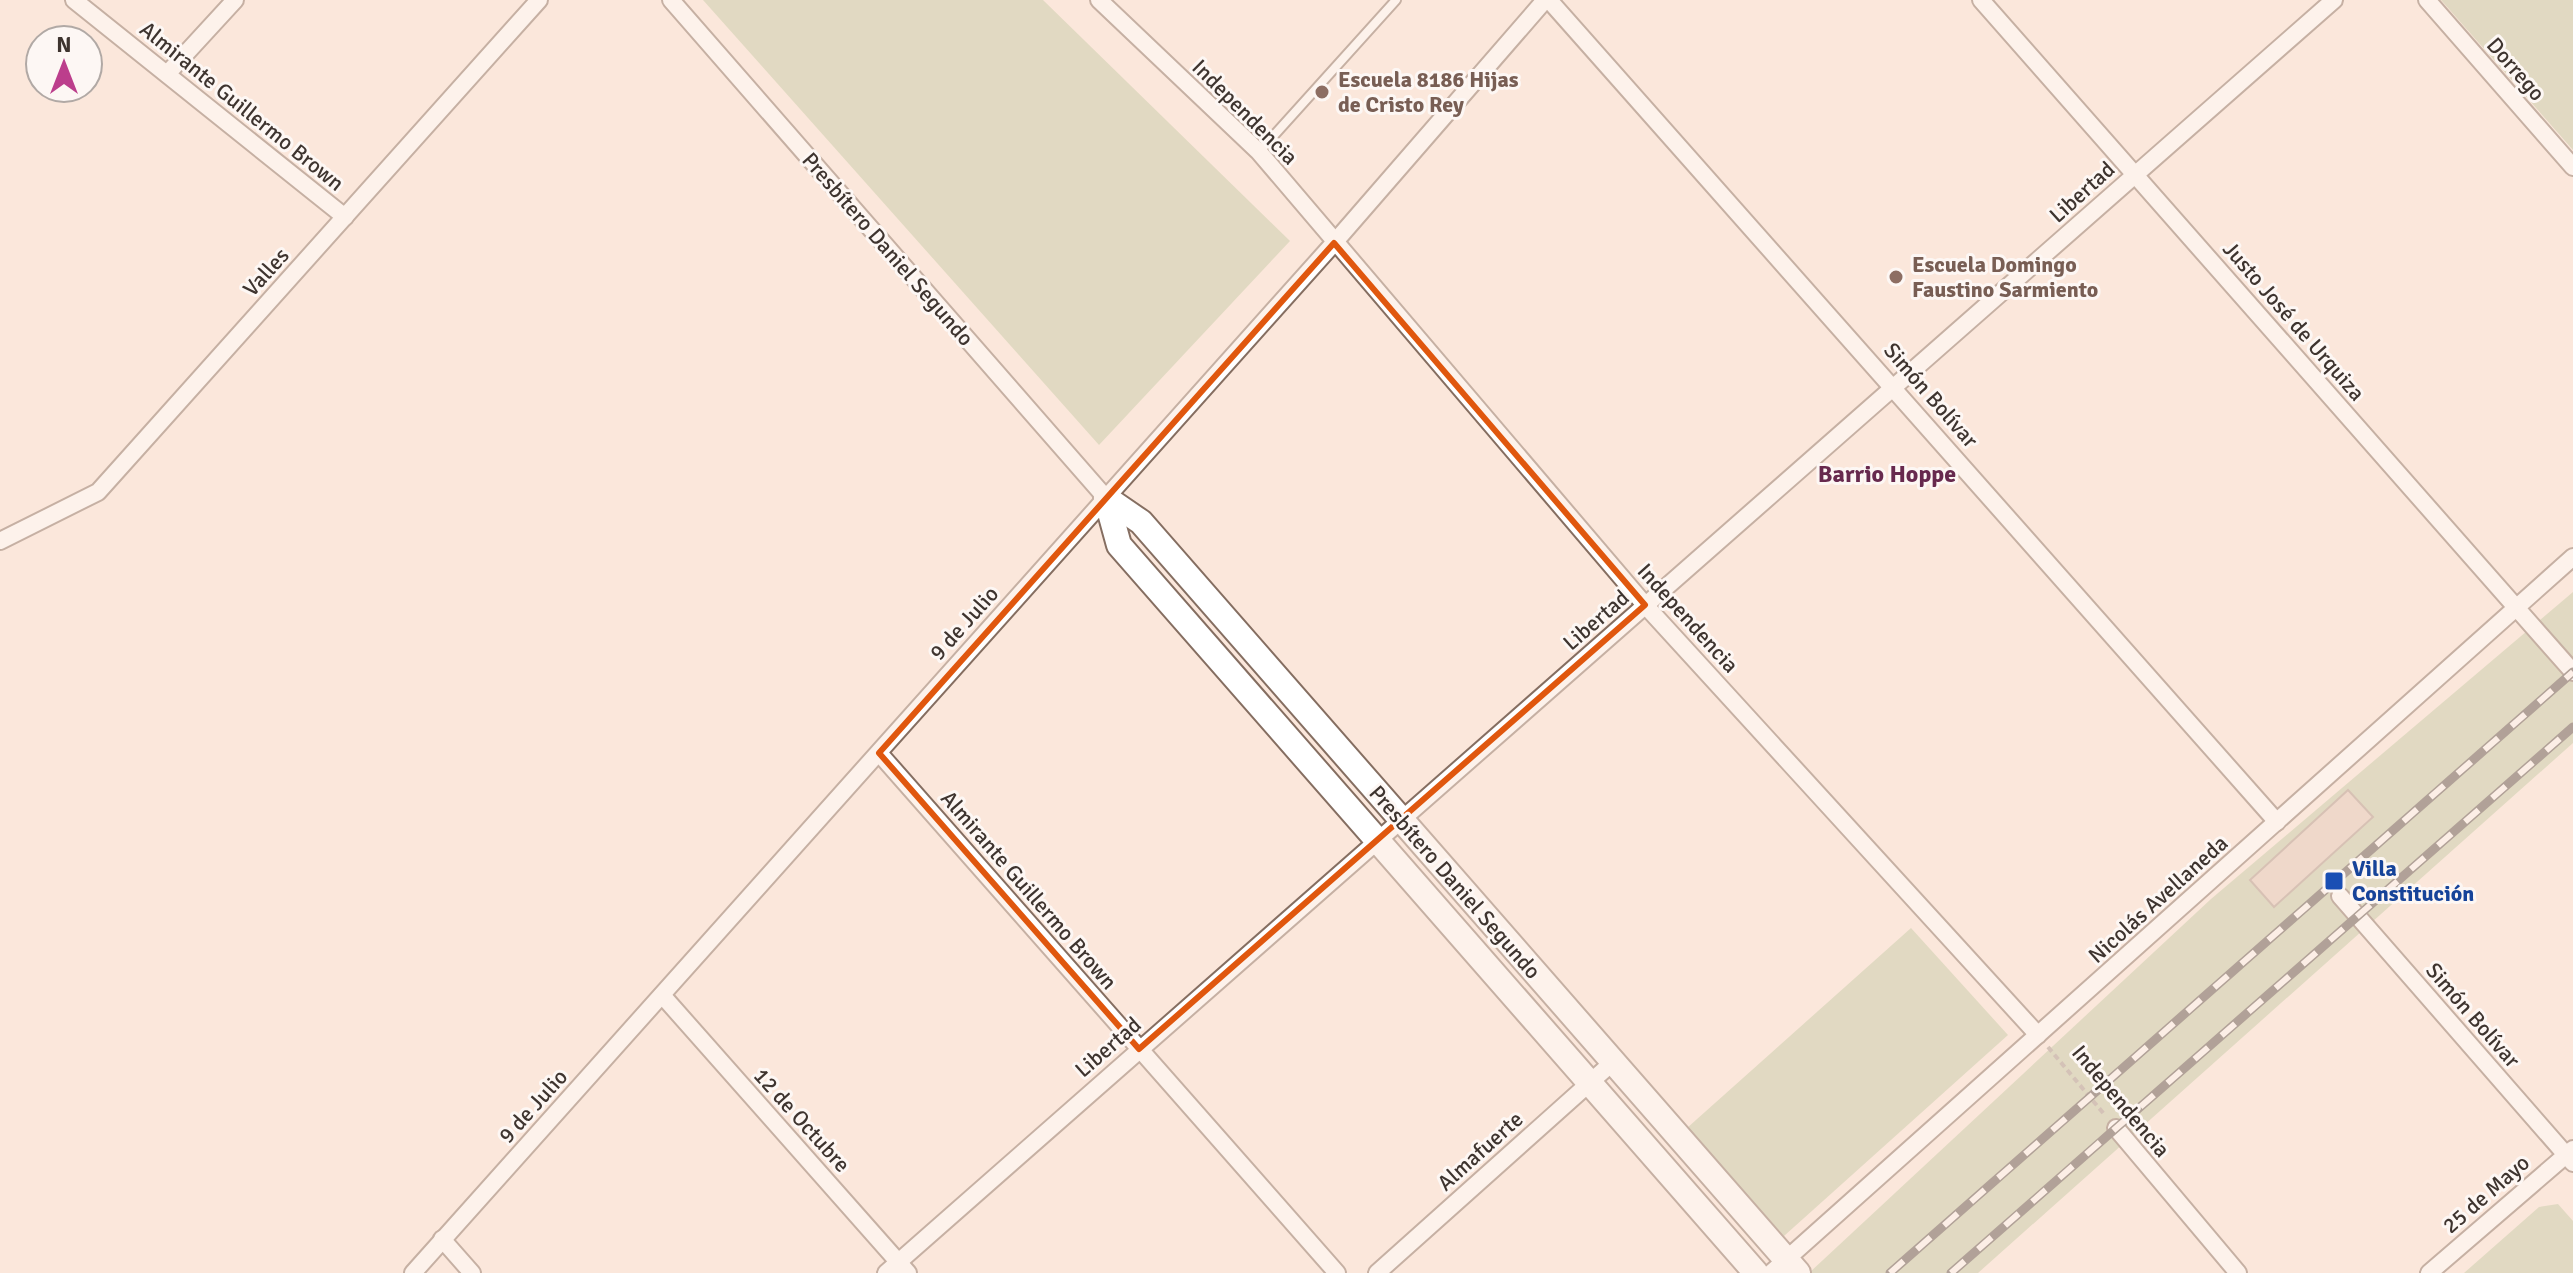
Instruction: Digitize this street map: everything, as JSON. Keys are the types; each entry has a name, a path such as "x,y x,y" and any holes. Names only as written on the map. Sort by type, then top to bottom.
{"main road":[{"name":"Presbítero Daniel Segundo","path":"1106,498 1141,522 1613,1062 1785,1269"},
{"name":"Presbítero Daniel Segundo","path":"1106,498 1119,545 1756,1273"}],"street":[{"name":"Almirante Guillermo Brown","path":"74,0 345,217"},
{"path":"167,74 235,0"},
{"name":"Valles","path":"0,541 98,492 539,0"},
{"name":"Presbítero Daniel Segundo","path":"671,0 1106,498"},
{"name":"Independencia","path":"1099,0 1259,152 1645,605 2038,1035"},
{"name":"9 de Julio","path":"413,1273 1334,243 1547,0"},
{"name":"Simón Bolívar","path":"1547,0 1896,388 2277,822"},
{"name":"Justo José de Urquiza","path":"1981,0 2573,672"},
{"name":"Libertad","path":"898,1269 1139,1049 1896,388 2334,0"},
{"name":"Dorrego","path":"2427,0 2573,167"},
{"name":"Nicolás Avellaneda","path":"1785,1269 2038,1035 2573,557"},
{"name":"Almirante Guillermo Brown","path":"879,753 1337,1273"},
{"name":"Simón Bolívar","path":"2340,896 2571,1155"},
{"name":"12 de Octubre","path":"662,995 898,1269"},
{"name":"Almafuerte","path":"1377,1273 1613,1062"},
{"name":"Independencia","path":"2116,1128 2238,1273"},
{"name":"25 de Mayo","path":"2429,1273 2571,1155"},
{"path":"442,1239 472,1273"}],"lane":[{"path":"1259,152 1396,0"}],"path":[{"name":"Independencia","path":"2038,1035 2116,1128"}],"highlighted area":[{"path":"1334,243 1645,605 1139,1049 879,753"}],"green space":[{"path":"703,0 1043,0 1290,241 1099,445"},
{"path":"2441,0 2573,0 2573,150"},
{"path":"2573,592 2573,743 1978,1273 1809,1273 2211,899"},
{"path":"1911,928 2008,1035 1784,1236 1687,1128"},
{"path":"2558,1204 2573,1221 2573,1273 2464,1273 2539,1207"}],"building":[{"path":"2348,790 2373,817 2274,907 2250,880"}],"railway":[{"path":"1890,1273 2573,672"},
{"path":"1951,1273 2573,727"}],"place":[{"name":"Escuela 8186 Hijas de Cristo Rey","path":"1322,92"},
{"name":"Escuela Domingo Faustino Sarmiento","path":"1896,277"},
{"name":"Villa Constitución","path":"2334,881"}],"district":[{"name":"Barrio Hoppe","path":"1887,474"}]}
